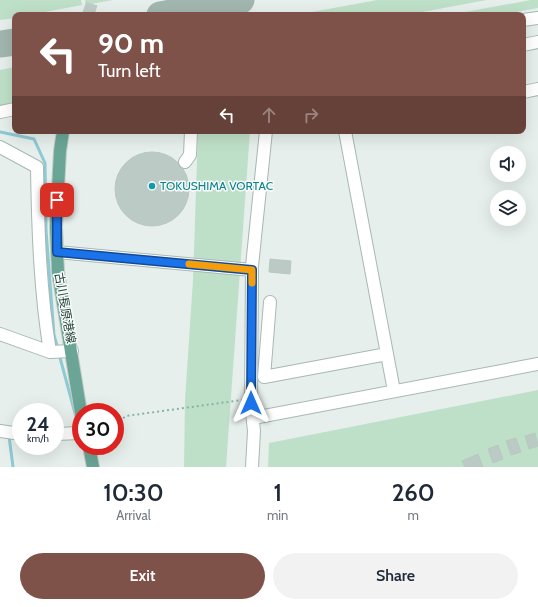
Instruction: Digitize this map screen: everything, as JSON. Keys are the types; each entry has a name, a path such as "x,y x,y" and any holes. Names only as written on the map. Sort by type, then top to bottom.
{"main road":[{"name":"古川長原港線","path":"63,134 58,187 57,252 63,305 72,351 80,403"},
{"path":"91,455 93,467"}],"street":[{"path":"526,20 538,18"},
{"path":"526,44 538,42"},
{"path":"526,91 538,89"},
{"path":"0,112 12,110"},
{"path":"185,162 190,155 192,134"},
{"path":"252,266 266,134"},
{"path":"345,134 394,391"},
{"path":"0,147 37,167 39,245 44,316 50,352"},
{"path":"57,252 252,270 250,401 253,418 252,467"},
{"path":"270,302 264,378 387,354"},
{"path":"0,334 50,352 72,351"},
{"path":"253,418 538,364"},
{"path":"0,431 12,433"}],"path":[{"path":"124,417 250,401"}],"green space":[{"path":"0,0 81,0 82,5 45,12 12,12 12,18 0,20"},
{"path":"85,0 113,0 86,5"},
{"path":"377,0 487,0 422,12 312,12"},
{"path":"538,0 538,8 516,12 465,12"},
{"path":"12,68 12,103 0,105 0,70"},
{"path":"198,134 250,134 226,467 184,467 185,400 193,280"},
{"path":"538,390 538,467 268,467 269,443"}],"building":[{"name":"TOKUSHIMA VORTAC","path":"152,152 173,158 183,168 189,189 183,210 173,220 152,226 131,220 121,210 115,189 121,168 131,158"},
{"path":"270,259 291,261 290,274 269,272"},
{"path":"535,433 538,446 529,449 525,436"},
{"path":"516,438 521,452 511,455 506,441"},
{"path":"498,445 503,459 493,463 488,449"},
{"path":"478,454 483,467 465,467 462,461"}],"waterway":[{"path":"0,132 34,139 45,163 46,230 54,335 58,349"},
{"path":"59,354 72,403"},
{"path":"9,436 13,467"}],"taxiway":[{"path":"176,12 241,0"},
{"path":"0,44 12,42"}],"tunnel":[{"path":"89,12 93,0"}],"slow traffic":[{"path":"189,264 252,270 252,283"}],"place":[{"name":"TOKUSHIMA VORTAC","path":"152,186"}],"route":[{"path":"57,200 57,252 252,270 251,403"}]}
